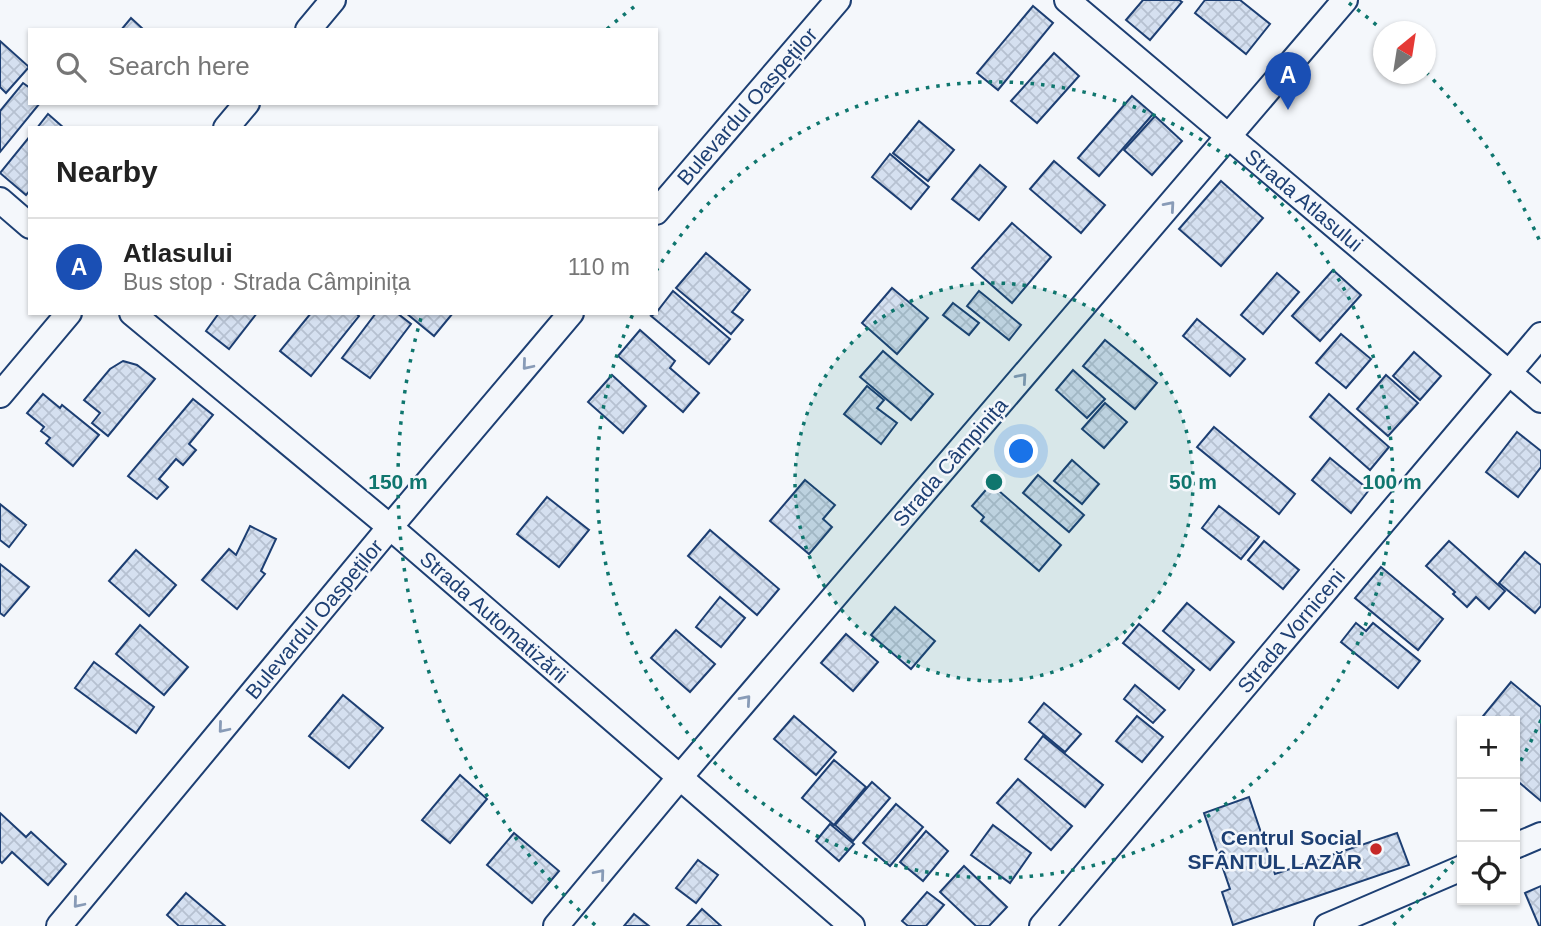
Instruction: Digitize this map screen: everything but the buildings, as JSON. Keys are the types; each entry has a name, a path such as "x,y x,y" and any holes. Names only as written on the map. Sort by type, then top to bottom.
{"street":[{"path":"310,28 334,0"},
{"name":"Bulevardul Oaspeților","path":"658,210 838,0"},
{"name":"Strada Atlasului","path":"1067,0 1541,400"},
{"name":"Strada Câmpinița","path":"556,926 680,777 1345,0"},
{"path":"228,126 245,105"},
{"path":"0,200 28,224"},
{"path":"0,395 67,315"},
{"name":"Strada Automatizării","path":"134,315 390,527 852,926"},
{"name":"Bulevardul Oaspeților","path":"59,926 569,315"},
{"name":"Strada Vorniceni","path":"1042,926 1541,335"},
{"path":"1520,844 1541,835"},
{"path":"1327,926 1457,871"}],"place":[{"name":"Atlasului","path":"1288,110"},
{"name":"Centrul Social SFÂNTUL LAZĂR","path":"1376,849"}]}
